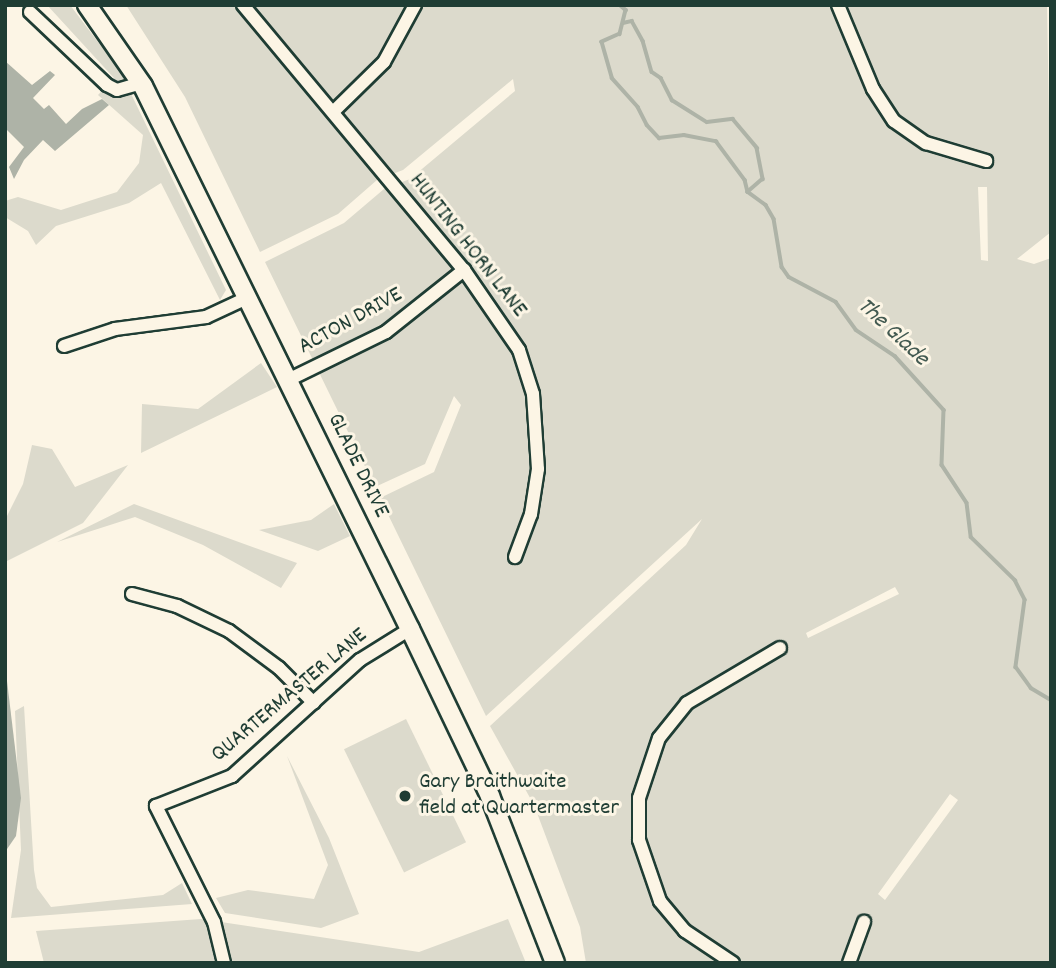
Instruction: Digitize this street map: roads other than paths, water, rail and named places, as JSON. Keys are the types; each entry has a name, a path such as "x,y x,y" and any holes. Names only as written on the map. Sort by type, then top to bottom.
{"street":[{"name":"GLADE DRIVE","path":"87,5 141,83 410,629 491,796 555,963"},
{"name":"HUNTING HORN LANE","path":"243,5 494,307 519,350 533,394 536,487 515,557"},
{"path":"333,112 384,62 415,5"},
{"path":"838,5 873,89 894,121 926,143 986,162"},
{"path":"30,12 107,85 117,90 141,83"},
{"name":"ACTON DRIVE","path":"288,380 386,332 464,270"},
{"path":"64,346 115,329 206,317 247,298"},
{"path":"132,594 177,606 229,631 279,668 314,703"},
{"name":"QUARTERMASTER LANE","path":"224,963 214,922 156,806 232,776 360,660 410,629"},
{"path":"733,963 685,931 660,901 639,840 639,798 650,757 687,702 780,648"},
{"path":"849,963 864,922"}],"waterway":[{"name":"The Glade","path":"620,5 626,10 620,34 602,42 612,78 638,107 647,125 659,138 684,135 716,141 745,180 748,192 766,205 774,219 782,267 789,277 836,302 856,330 895,356 944,410 942,465 967,503 971,537 1015,580 1025,600 1016,667 1031,688 1051,700"},
{"name":"The Glade","path":"623,23 632,21 643,41 652,72 661,78 672,100 707,122 733,119 757,148 763,179 748,192"}],"place":[{"name":"Gary Braithwaite field at Quartermaster","path":"405,796"}]}
